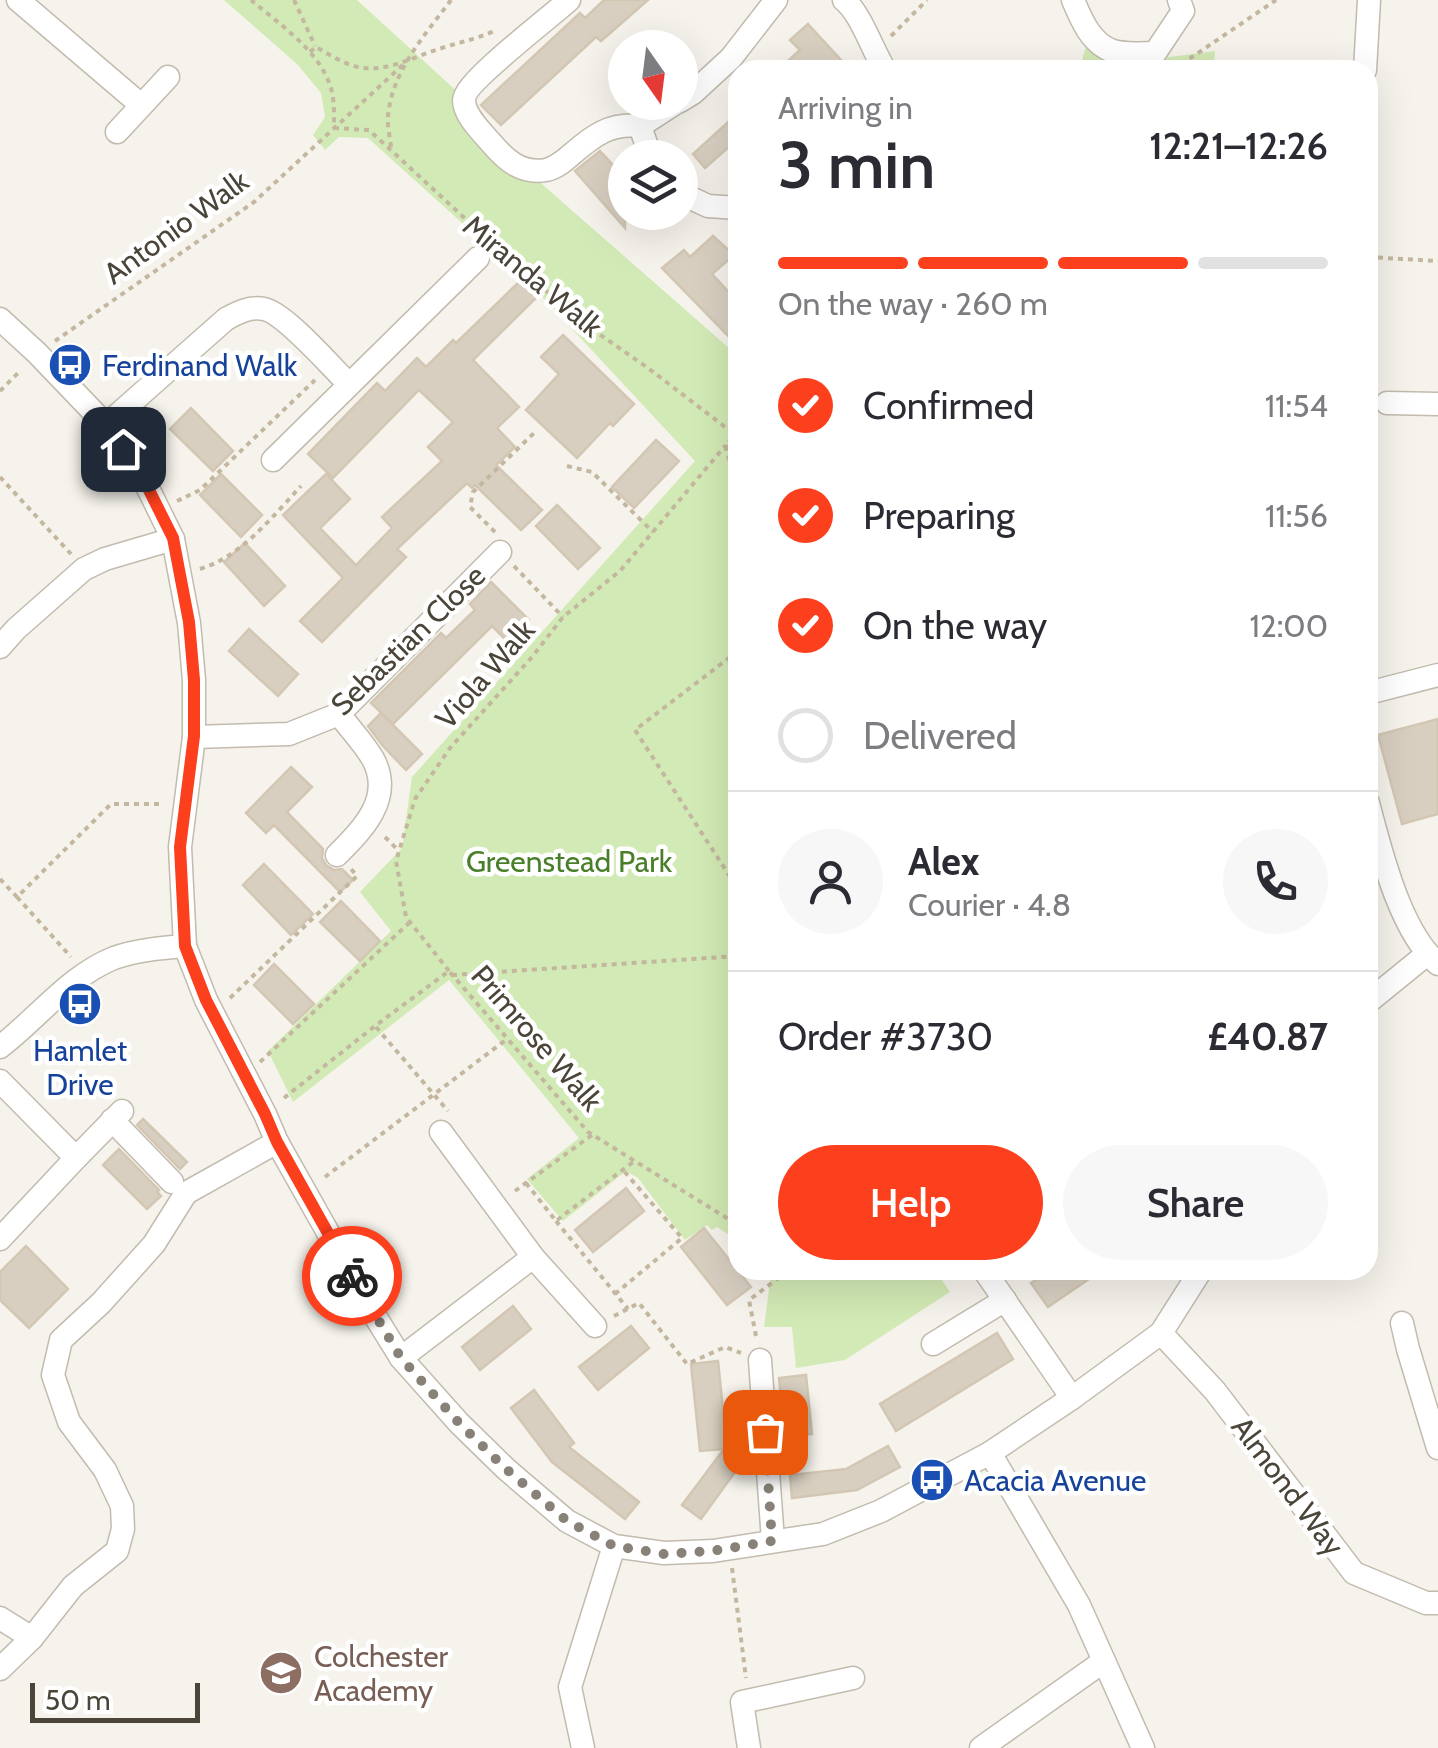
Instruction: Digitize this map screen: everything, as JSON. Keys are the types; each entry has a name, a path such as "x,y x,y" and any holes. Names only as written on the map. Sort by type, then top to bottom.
{"street":[{"path":"18,0 140,105"},
{"path":"570,0 467,89 465,106 474,122 512,165 539,171 552,169 606,130 623,124 640,126 650,120"},
{"path":"730,60 771,6 744,0"},
{"path":"844,0 852,6 879,60"},
{"path":"1073,0 1096,40 1112,51 1155,53 1183,11 1179,0"},
{"path":"1366,60 1369,0"},
{"path":"698,87 728,61"},
{"path":"117,132 168,77"},
{"path":"640,126 645,140"},
{"path":"698,201 728,207"},
{"name":"Miranda Walk","path":"273,460 478,258"},
{"path":"106,425 226,319 244,310 264,309 282,318 348,384"},
{"path":"0,319 106,425 141,474 173,538 189,622 194,680 194,736 180,847 185,946 209,1006 277,1142 401,1358 459,1423 567,1521 614,1546 664,1554 824,1534 881,1511 990,1453 1072,1398 1161,1333 1195,1280"},
{"path":"1387,403 1438,404"},
{"path":"0,647 84,569 173,538"},
{"name":"Sebastian Close","path":"194,736 289,734 339,714 500,552"},
{"path":"1378,691 1438,676"},
{"path":"337,855 366,826 378,800 380,780 373,758 339,714"},
{"path":"1378,841 1403,912 1432,959 1378,995"},
{"path":"0,1047 71,984 112,959 155,948 185,946"},
{"path":"0,1081 76,1158"},
{"path":"0,1239 117,1116 172,1182"},
{"path":"441,1132 533,1258 595,1326"},
{"path":"0,1669 32,1638 73,1586 117,1551 123,1529 122,1506 105,1470 69,1422 53,1376 61,1340 154,1244 186,1193 277,1142"},
{"path":"401,1358 533,1258"},
{"path":"991,1280 1072,1398"},
{"path":"933,1344 1004,1300"},
{"path":"1402,1323 1438,1448"},
{"name":"Almond Way","path":"1161,1333 1215,1391 1354,1573 1426,1603 1438,1603"},
{"path":"760,1360 772,1541"},
{"path":"990,1453 1079,1606 1144,1748"},
{"path":"583,1748 570,1686 614,1546"},
{"path":"0,1618 32,1638"},
{"path":"981,1748 1104,1661"},
{"path":"749,1748 742,1702 853,1678"}],"path":[{"path":"251,0 313,50 373,69 406,62 508,24"},
{"path":"294,0 329,81 334,128"},
{"path":"391,151 387,117 396,84 406,62 450,0"},
{"path":"1188,60 1276,0"},
{"name":"Antonio Walk","path":"37,354 254,202 406,62"},
{"name":"Miranda Walk","path":"334,128 369,130 579,320 728,426"},
{"path":"1378,258 1438,261"},
{"path":"0,391 37,354"},
{"path":"159,510 200,490 330,366"},
{"path":"534,432 473,492 470,506 508,546 500,552 563,616"},
{"name":"Viola Walk","path":"451,973 406,917 396,861 415,799 450,748 532,657 563,616 620,571 728,442"},
{"path":"725,446 728,456"},
{"path":"567,466 592,472 653,532"},
{"path":"0,476 84,569"},
{"path":"181,574 220,563 301,486"},
{"path":"728,659 635,730 728,873"},
{"path":"18,897 111,804 186,803"},
{"path":"209,1006 233,997 357,876 337,855"},
{"path":"0,879 86,974"},
{"path":"243,1072 266,1058 410,922"},
{"path":"451,973 728,957"},
{"name":"Primrose Walk","path":"265,1114 375,1026 451,973 592,1134 728,1219"},
{"path":"305,1192 508,1039"},
{"path":"495,1206 592,1134"},
{"path":"556,1221 635,1161"},
{"path":"615,1294 682,1238 623,1170"},
{"path":"526,1183 628,1309"},
{"path":"760,1360 749,1300 776,1280"},
{"path":"595,1326 639,1303 687,1364 725,1347 760,1360"},
{"path":"729,1548 750,1700"}],"green space":[{"name":"Greenstead Park","path":"224,0 357,0 462,96 527,171 728,347 728,1234 707,1225 685,1240 638,1178 626,1171 563,1221 527,1179 579,1138 449,980 293,1102 268,1051 391,931 360,892 402,848 412,777 695,461 533,287 368,138 339,137 325,150 313,135 325,117 321,93 298,65"},
{"path":"1089,35 1162,58 1215,51 1215,60 1082,60"},
{"path":"770,1280 942,1280 950,1292 845,1360 796,1368 792,1327 764,1327"}],"building":[{"path":"604,0 648,0 614,30 608,30 601,41 596,37 501,125 481,105 580,13 585,18"},
{"path":"808,24 841,60 789,60 800,50 790,40"},
{"path":"728,122 728,148 705,168 698,160 698,149"},
{"path":"600,151 608,160 608,209 575,171"},
{"path":"713,236 728,250 728,260 712,274 728,291 728,336 662,268 684,250 690,257"},
{"path":"521,280 538,296 473,360 519,407 497,428 515,447 496,465 542,510 521,530 475,485 472,488 467,483 397,549 406,557 322,642 300,621 343,578 283,515 326,474 350,499 320,528 356,565 392,528 382,517 442,461 428,447 453,422 419,390 333,478 308,454 377,383 385,391 417,358 426,367"},
{"path":"563,335 634,404 577,458 526,410 559,374 541,357"},
{"path":"191,408 233,451 213,471 170,429"},
{"path":"656,440 679,461 634,508 612,487"},
{"path":"221,474 262,515 241,537 200,495"},
{"path":"557,505 600,548 578,569 536,526"},
{"path":"245,543 285,586 264,606 224,562"},
{"path":"491,582 529,620 507,641 492,626 393,724 371,703 441,633 446,638 475,610 470,604"},
{"path":"249,629 298,674 278,696 229,651"},
{"path":"381,713 422,754 406,770 368,726"},
{"path":"1438,719 1438,814 1402,824 1378,735"},
{"path":"291,767 312,787 287,812 323,849 326,865 342,869 353,880 340,892 274,825 266,833 246,813"},
{"path":"264,864 313,914 291,935 243,885"},
{"path":"341,901 380,941 360,961 320,922"},
{"path":"274,964 314,1004 293,1024 254,985"},
{"path":"143,1119 187,1162 180,1169 137,1125"},
{"path":"119,1149 159,1190 161,1196 147,1209 103,1165"},
{"path":"626,1188 644,1211 593,1252 575,1230"},
{"path":"704,1228 728,1258 728,1280 745,1280 751,1287 727,1305 681,1247"},
{"path":"26,1246 68,1289 29,1328 0,1300 0,1272"},
{"path":"1035,1280 1087,1280 1048,1307 1031,1283"},
{"path":"513,1306 531,1329 480,1370 462,1347"},
{"path":"631,1326 649,1348 598,1390 579,1367"},
{"path":"997,1333 1013,1359 896,1431 880,1404"},
{"path":"718,1361 729,1467 735,1472 701,1519 682,1505 724,1449 700,1451 691,1364"},
{"path":"806,1375 812,1434 785,1437 779,1378"},
{"path":"534,1390 574,1443 569,1447 639,1502 625,1519 552,1462 511,1408"},
{"path":"888,1446 900,1467 857,1490 792,1498 790,1475 846,1469"}],"way so far":[{"path":"352,1276 401,1358 459,1423 567,1521 614,1546 664,1554 772,1541 765,1432"}],"place":[{"name":"Ferdinand Walk","path":"70,365"},
{"name":"Hamlet Drive","path":"80,1004"},
{"name":"Acacia Avenue","path":"932,1480"},
{"name":"Colchester Academy","path":"281,1673"}],"route":[{"path":"123,449 141,474 173,538 189,622 194,736 180,847 185,946 206,1000 277,1142 352,1276"}]}
